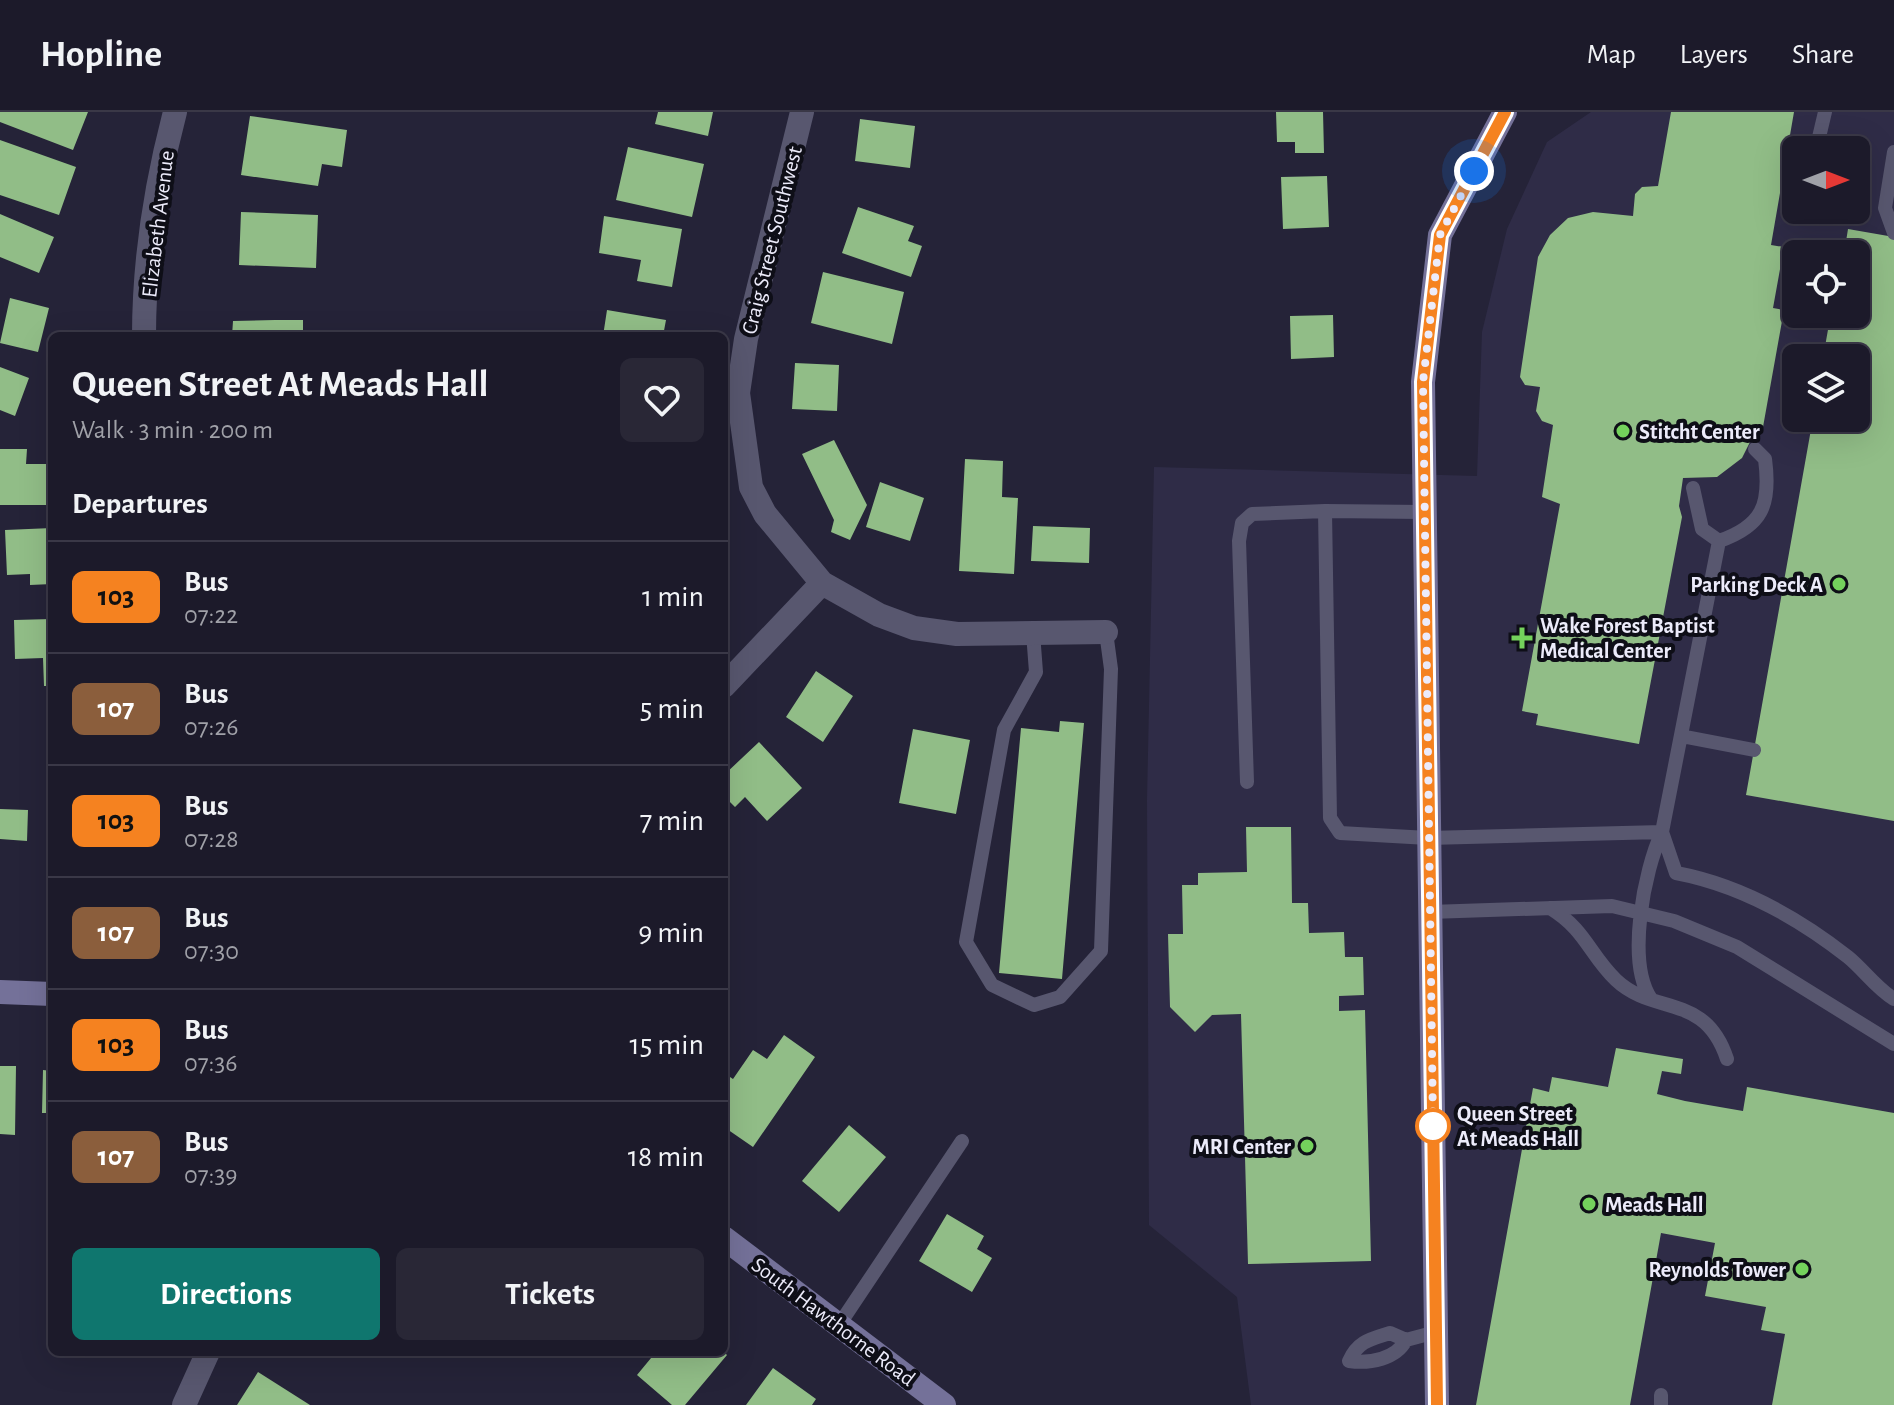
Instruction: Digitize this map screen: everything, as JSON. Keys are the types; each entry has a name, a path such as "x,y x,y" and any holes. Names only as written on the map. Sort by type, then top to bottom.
{"street":[{"name":"Elizabeth Avenue","path":"144,332 152,228 163,157 175,112"},
{"name":"Craig Street Southwest","path":"802,112 746,339 738,393 751,487 792,551 822,583 879,615 914,628 957,634 1106,632"},
{"path":"1437,1405 1423,382 1440,235 1505,112"},
{"path":"728,682 822,583"},
{"path":"0,992 48,994"},
{"name":"South Hawthorne Road","path":"728,1241 944,1405"},
{"path":"184,1405 206,1356"}],"lane":[{"path":"1819,136 1825,112"},
{"path":"1894,152 1885,208 1894,233"},
{"path":"1719,541 1744,533 1756,522 1766,501 1765,459 1755,449"},
{"path":"1693,488 1702,529 1719,541"},
{"path":"1325,511 1330,818 1340,833 1428,838 1662,832"},
{"path":"1247,782 1239,541 1242,523 1252,514 1424,512"},
{"path":"1651,999 1639,972 1644,914 1642,896 1650,859 1662,832 1719,541"},
{"path":"1033,633 1036,672 1004,730 966,942 992,985 1034,1005 1060,997 1101,951 1111,669 1106,632"},
{"path":"1681,736 1754,750"},
{"path":"1662,832 1676,873 1721,883 1786,915 1849,958 1894,999"},
{"path":"1430,912 1612,906 1674,921 1737,947 1891,1044"},
{"path":"1550,908 1571,921 1618,983 1651,999 1671,1003 1702,1020 1727,1059"},
{"path":"839,1325 962,1141"},
{"path":"1406,1340 1436,1332"}],"shaded area":[{"name":"Wake Forest Baptist Medical Center","path":"1591,112 1894,112 1894,1405 1251,1405 1237,1297 1149,1225 1147,801 1154,467 1477,476 1482,332 1507,229 1547,142"}],"building":[{"path":"0,112 88,112 73,150 0,122"},
{"path":"658,112 713,112 708,136 655,124"},
{"path":"1276,112 1323,112 1324,153 1295,153 1295,142 1277,142"},
{"name":"Stitcht Center","path":"1671,112 1794,112 1790,136 1782,136 1782,181 1771,245 1782,247 1773,308 1782,310 1782,321 1763,427 1758,426 1742,458 1717,477 1683,478 1679,506 1682,517 1639,744 1536,725 1538,714 1522,711 1560,504 1542,497 1553,425 1542,421 1536,411 1540,387 1525,385 1520,377 1538,257 1550,235 1568,218 1593,212 1633,216 1635,194 1642,187 1658,186"},
{"path":"250,116 347,130 342,167 322,164 318,186 241,175"},
{"path":"860,119 915,126 910,168 855,161"},
{"path":"0,140 76,167 59,215 0,195"},
{"path":"628,147 704,164 692,217 616,200"},
{"path":"1327,176 1329,227 1283,229 1281,177"},
{"path":"858,207 914,226 908,241 922,246 911,277 842,253"},
{"path":"241,212 318,215 316,268 239,265"},
{"path":"0,214 54,237 39,273 0,257"},
{"path":"604,216 682,229 672,287 637,281 641,260 599,253"},
{"name":"Parking Deck A","path":"1848,229 1894,237 1894,821 1746,795 1811,432 1870,432 1870,344 1825,344 1828,328 1870,328 1870,240 1846,240"},
{"path":"823,272 904,292 892,344 811,323"},
{"path":"10,298 49,308 38,352 0,343"},
{"path":"607,310 666,320 664,332 604,332"},
{"path":"1333,315 1334,357 1291,359 1290,316"},
{"path":"303,320 303,332 232,332 233,321"},
{"path":"795,363 839,365 837,411 792,409"},
{"path":"0,367 29,378 15,416 0,410"},
{"path":"834,440 867,505 850,540 831,532 834,520 802,454"},
{"path":"0,449 27,449 26,464 48,464 48,505 0,505"},
{"path":"965,459 1003,461 1002,497 1018,498 1014,574 959,571"},
{"path":"880,482 924,498 910,541 866,527"},
{"path":"1033,526 1090,528 1089,563 1031,561"},
{"path":"48,528 48,584 30,585 30,574 7,575 5,530"},
{"path":"48,619 48,686 44,686 43,658 15,659 14,620"},
{"path":"816,671 853,696 823,742 786,717"},
{"path":"1060,721 1084,723 1062,979 999,973 1021,728 1059,732"},
{"path":"913,729 970,740 956,814 899,803"},
{"path":"759,742 802,788 767,821 745,797 735,807 728,800 728,771"},
{"path":"0,809 28,810 27,841 0,839"},
{"name":"MRI Center","path":"1246,827 1291,827 1292,903 1308,903 1309,933 1344,932 1345,957 1363,957 1364,995 1339,996 1339,1011 1365,1010 1371,1261 1248,1264 1241,1014 1212,1015 1195,1032 1170,1007 1168,934 1183,934 1182,885 1198,885 1198,873 1247,872"},
{"path":"784,1035 815,1057 753,1147 728,1130 728,1076 733,1079 753,1050 767,1059"},
{"path":"1616,1048 1683,1059 1681,1074 1662,1071 1657,1094 1685,1101 1743,1111 1747,1087 1894,1113 1894,1405 1772,1405 1785,1334 1761,1330 1766,1307 1705,1296 1715,1243 1661,1233 1630,1405 1476,1405 1533,1088 1549,1092 1552,1077 1608,1087"},
{"path":"0,1066 16,1066 15,1135 0,1134"},
{"path":"43,1070 48,1071 48,1113 42,1113"},
{"path":"849,1125 886,1157 839,1212 802,1181"},
{"path":"947,1214 984,1236 977,1249 992,1258 972,1292 919,1261"},
{"path":"653,1356 726,1356 685,1405 672,1405 637,1375"},
{"path":"773,1368 816,1399 812,1405 746,1405"},
{"path":"258,1372 310,1405 237,1405"}],"bus line":[{"name":"103","path":"1437,1405 1423,382 1440,235 1505,112"}],"place":[{"name":"Stitcht Center","path":"1623,431"},
{"name":"Parking Deck A","path":"1839,584"},
{"name":"Wake Forest Baptist Medical Center","path":"1522,638"},
{"name":"Queen Street At Meads Hall","path":"1433,1126"},
{"name":"MRI Center","path":"1307,1146"},
{"name":"Meads Hall","path":"1589,1204"},
{"name":"Reynolds Tower","path":"1802,1269"}],"route":[{"path":"1433,1126 1423,382 1440,235 1474,171"}]}
